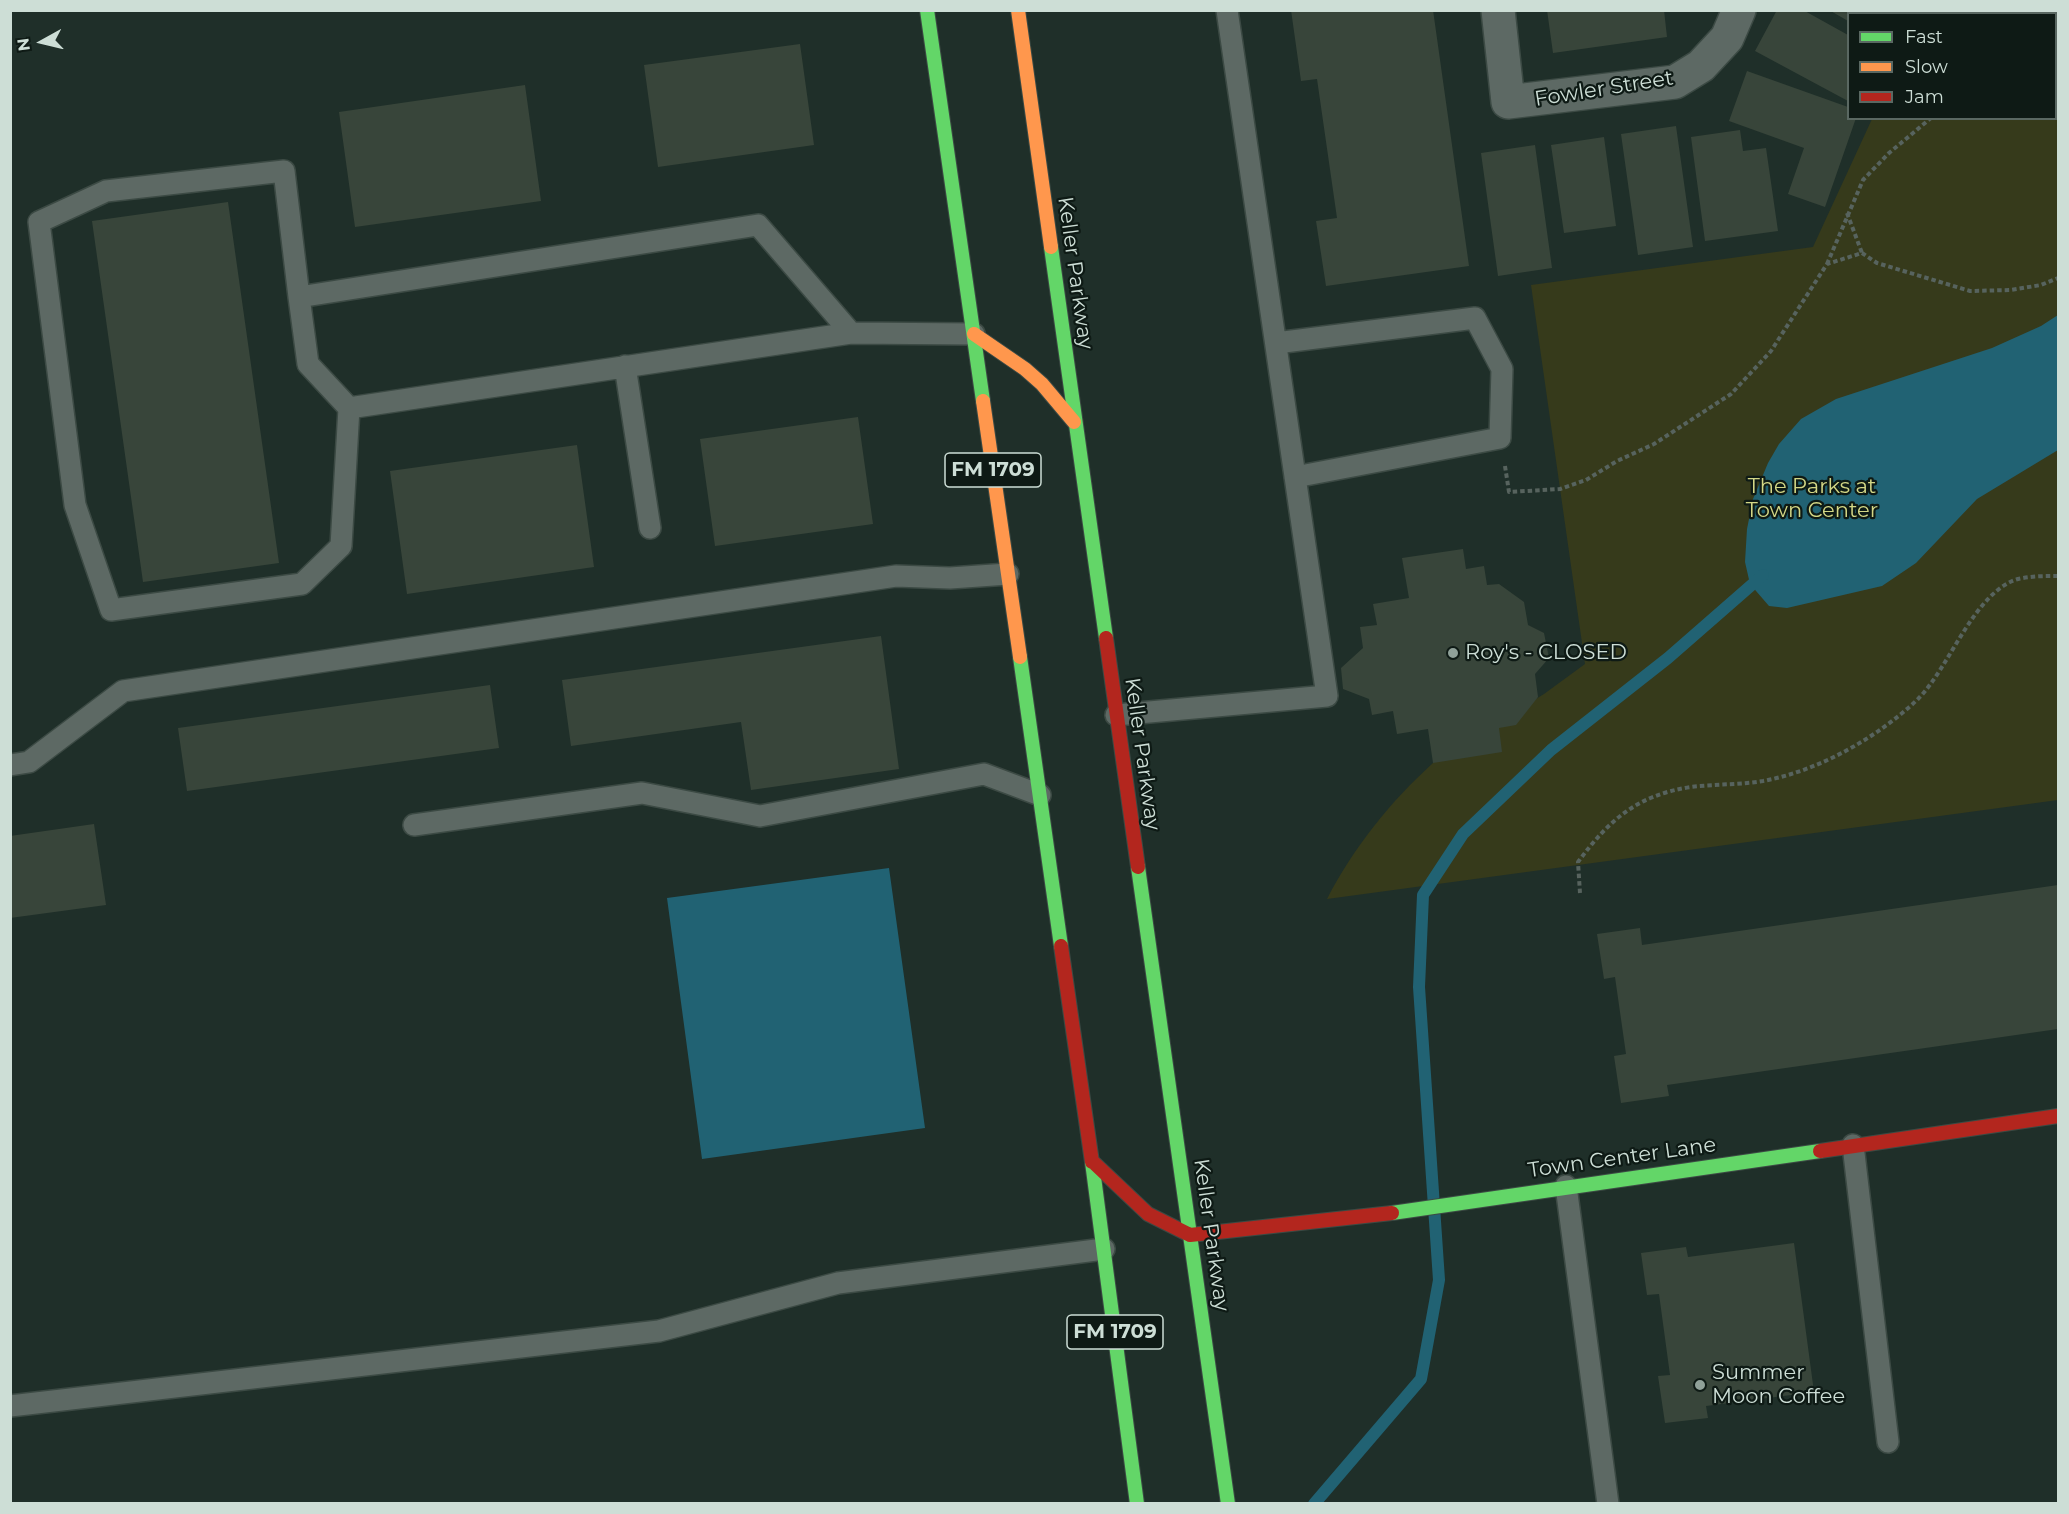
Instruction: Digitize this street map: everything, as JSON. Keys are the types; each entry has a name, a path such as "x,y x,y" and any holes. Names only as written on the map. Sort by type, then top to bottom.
{"main road":[{"name":"FM 1709","path":"927,10 1092,1161 1137,1503"},
{"name":"Keller Parkway","path":"1018,10 1074,422 1228,1503"},
{"path":"974,334 1025,369 1042,384 1074,422"},
{"name":"Town Center Lane","path":"1190,1235 1382,1214 2058,1116"},
{"path":"1092,1161 1151,1218 1168,1229 1190,1235"}],"street":[{"name":"Fowler Street","path":"1498,10 1508,102 1675,82 1701,66 1727,38 1739,10"}],"lane":[{"path":"1116,715 1327,696 1227,10"},
{"path":"284,171 308,364 349,408 341,546 302,584 111,610 75,505 39,222 106,191 284,171"},
{"path":"299,297 758,225 851,333"},
{"path":"1276,343 1475,318 1503,369 1500,438 1295,477"},
{"path":"349,408 851,333 974,334"},
{"path":"625,366 650,528"},
{"path":"10,765 29,762 123,691 896,576 950,579 1008,574"},
{"path":"414,825 642,793 760,816 984,774 1040,795"},
{"path":"1853,1145 1888,1442"},
{"path":"1566,1186 1608,1503"},
{"path":"10,1406 658,1331 838,1283 1104,1249"}],"path":[{"path":"1500,438 1509,492 1560,489 1586,480 1617,461 1654,444 1731,394 1751,375 1785,332 1827,264 1847,212 1863,180 1889,153 1929,120"},
{"path":"1847,212 1862,254 1877,263 1970,291 2011,290 2041,285 2058,278"},
{"path":"1827,264 1862,254"},
{"path":"1580,893 1578,862 1599,834 1617,816 1646,800 1672,791 1764,780 1803,770 1851,747 1881,729 1918,699 1942,669 1984,602 2016,579 2058,576"}],"green space":[{"name":"The Parks at Town Center","path":"2058,11 2058,800 1327,899 1349,861 1374,826 1402,793 1433,763 1544,694 1585,664 1531,285 1813,247 1872,120 2057,120 2057,12 1920,12"}],"water":[{"path":"2058,315 2058,450 1977,499 1916,563 1882,586 1787,608 1769,606 1750,584 1745,562 1747,529 1753,499 1768,463 1779,444 1801,419 1836,399 1992,348 2041,326"},
{"path":"889,868 925,1128 702,1159 667,898"}],"building":[{"path":"1291,10 1433,10 1469,266 1326,286 1316,221 1337,218 1317,79 1301,81"},
{"path":"1547,10 1664,10 1667,37 1553,53"},
{"path":"1777,10 1803,10 1847,34 1847,100 1755,51"},
{"path":"1829,10 1910,10 1909,12 1847,12 1847,20"},
{"path":"800,44 814,145 658,167 644,65"},
{"path":"1747,71 1847,107 1847,120 1855,120 1825,207 1788,194 1804,148 1729,121"},
{"path":"525,85 541,201 355,227 339,112"},
{"path":"1676,126 1693,247 1638,255 1621,134"},
{"path":"1740,130 1743,151 1766,148 1778,231 1705,241 1691,137"},
{"path":"1604,137 1616,226 1564,233 1551,145"},
{"path":"1535,145 1552,268 1498,276 1481,153"},
{"path":"228,202 279,563 143,582 92,221"},
{"path":"858,417 873,524 715,546 700,439"},
{"path":"577,445 594,567 407,594 390,471"},
{"name":"Roy's - CLOSED","path":"1463,549 1466,569 1484,566 1487,585 1499,584 1524,602 1528,625 1544,633 1549,658 1535,674 1538,697 1516,725 1499,728 1502,752 1433,763 1428,729 1397,734 1393,711 1372,715 1369,699 1343,689 1341,668 1363,648 1360,627 1377,625 1373,604 1409,598 1402,558"},
{"path":"881,636 899,769 751,790 741,722 571,746 562,680"},
{"path":"490,685 499,748 187,791 178,728"},
{"path":"94,824 106,905 10,918 10,836"},
{"path":"2058,885 2058,1029 1667,1085 1669,1096 1621,1103 1614,1056 1626,1054 1615,977 1604,979 1597,934 1640,928 1642,945"},
{"path":"1794,1243 1814,1392 1706,1406 1708,1418 1665,1423 1658,1376 1670,1375 1659,1294 1647,1295 1641,1253 1686,1247 1688,1257"}],"waterway":[{"path":"1314,1504 1421,1379 1439,1280 1419,987 1423,895 1463,834 1551,750 1668,658 1763,575"}],"traffic: fast":[{"path":"927,10 983,401"},
{"path":"1051,247 1106,638"},
{"path":"1020,657 1061,946"},
{"path":"1138,867 1228,1504"},
{"path":"1392,1213 1820,1151"},
{"path":"1092,1162 1137,1504"}],"traffic: slow":[{"path":"1018,10 1051,247"},
{"path":"974,334 1025,369 1042,384 1074,422"},
{"path":"983,401 1020,657"}],"traffic: jam":[{"path":"1106,638 1138,867"},
{"path":"1061,946 1092,1162"},
{"path":"1820,1151 2058,1116"},
{"path":"1092,1161 1148,1214 1190,1235"},
{"path":"1190,1235 1392,1213"}],"place":[{"name":"Roy's - CLOSED","path":"1453,653"},
{"name":"Summer Moon Coffee","path":"1700,1385"}]}
